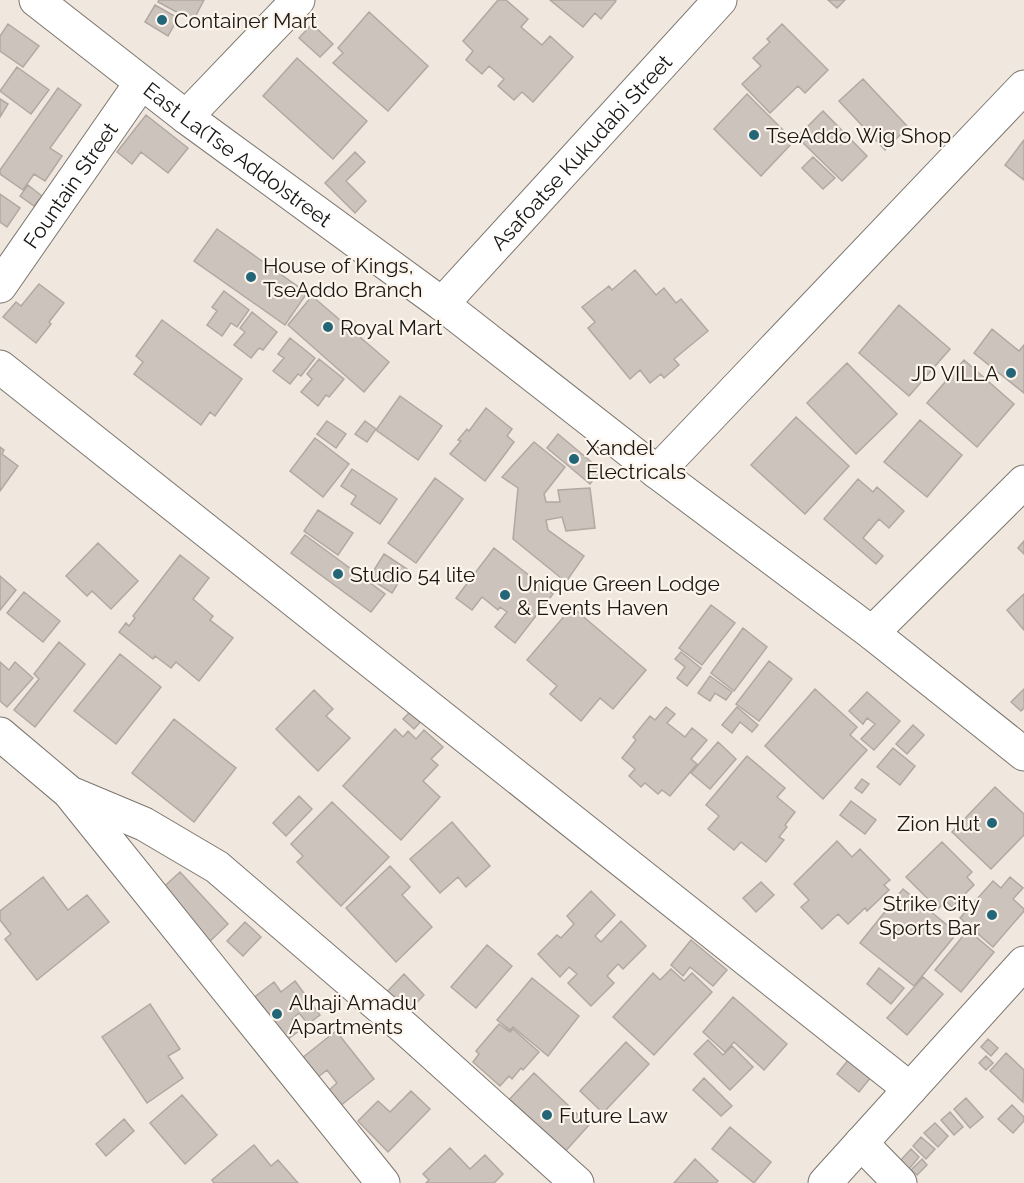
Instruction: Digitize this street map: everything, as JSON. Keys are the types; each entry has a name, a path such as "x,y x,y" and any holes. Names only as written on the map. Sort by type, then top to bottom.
{"street":[{"name":"East La(Tse Addo)street","path":"36,0 186,117 442,304 657,472 872,633 1024,754"},
{"path":"186,117 298,0"},
{"name":"Asafoatse Kukudabi Street","path":"442,304 720,0"},
{"name":"Fountain Street","path":"0,286 141,83"},
{"path":"657,472 1021,95"},
{"path":"0,367 910,1089"},
{"path":"872,633 1024,482"},
{"path":"0,734 70,793 383,1183"},
{"path":"70,793 144,824 217,867 407,1030 577,1183"},
{"path":"825,1183 1024,963"},
{"path":"861,1143 900,1183"}],"building":[{"path":"159,0 204,0 193,21 158,2"},
{"path":"498,0 506,0 528,19 521,27 542,45 550,36 573,57 533,102 522,92 514,100 498,86 504,79 489,66 482,74 466,60 473,51 463,41"},
{"path":"550,0 616,1 601,19 595,13 583,27"},
{"path":"828,0 845,0 837,8"},
{"name":"Container Mart","path":"155,5 178,18 168,36 145,22"},
{"path":"369,12 428,66 388,111 333,63 343,53 338,48"},
{"path":"8,24 39,46 23,67 0,51 0,36"},
{"path":"312,24 333,44 320,57 299,38"},
{"path":"782,24 828,70 805,93 798,86 770,113 742,84 761,66 753,58 770,42 767,39"},
{"path":"297,58 367,121 333,159 263,96"},
{"path":"17,67 49,90 31,114 0,91"},
{"path":"863,79 908,127 885,150 839,101"},
{"path":"58,88 81,105 50,148 62,156 45,181 34,174 23,190 0,174 0,170"},
{"name":"TseAddo Wig Shop","path":"747,94 794,141 761,176 714,129"},
{"path":"0,99 8,104 0,117"},
{"path":"823,111 867,156 842,181 797,137"},
{"path":"146,115 188,148 168,173 141,152 132,164 117,152"},
{"path":"1024,140 1024,180 1005,165"},
{"path":"355,152 365,162 346,181 366,201 355,213 325,183"},
{"path":"813,157 835,178 823,189 802,168"},
{"path":"28,185 42,196 34,206 20,196"},
{"path":"0,194 20,208 7,227 0,222"},
{"name":"House of Kings, TseAddo Branch","path":"217,229 307,293 285,325 194,261"},
{"path":"635,270 656,295 664,288 676,303 681,299 708,331 674,359 679,365 664,378 661,374 650,383 640,370 630,379 588,328 595,322 582,307 609,286 612,290"},
{"path":"39,284 64,303 36,343 3,317 16,302 21,306"},
{"path":"224,291 249,310 237,327 231,323 222,336 207,325 217,311 212,307"},
{"path":"312,296 389,362 364,392 288,325"},
{"path":"899,305 950,349 909,396 859,353"},
{"path":"252,312 277,332 263,350 259,348 251,358 234,345 245,332 240,328"},
{"path":"162,320 242,379 215,416 210,412 201,425 134,374 143,362 136,356"},
{"name":"JD VILLA","path":"992,329 1019,351 1024,345 1024,393 974,353"},
{"path":"290,338 315,358 301,376 298,374 290,384 273,371 284,358 278,354"},
{"path":"319,359 344,379 329,397 326,395 318,406 301,392 312,379 307,374"},
{"path":"964,360 1014,404 977,447 927,403"},
{"path":"847,363 897,414 856,454 807,403"},
{"path":"400,396 442,426 418,460 376,430"},
{"path":"486,408 512,429 507,436 514,442 485,481 450,454 461,441 458,440 467,429 469,431"},
{"path":"796,417 849,466 805,514 751,465"},
{"path":"920,420 962,455 927,497 884,462"},
{"path":"327,421 346,434 336,448 317,434"},
{"path":"365,421 376,429 367,442 355,434"},
{"name":"Xandel Electricals","path":"558,434 601,470 590,484 547,448"},
{"path":"315,438 349,464 323,497 290,471"},
{"path":"534,442 565,467 544,494 546,502 560,502 558,490 590,488 595,528 566,531 562,517 546,520 548,530 584,556 566,582 513,539 518,488 502,477"},
{"path":"0,447 4,450 2,454 18,466 0,491"},
{"path":"352,469 397,499 380,524 351,504 356,496 341,486"},
{"path":"435,478 463,499 416,563 388,543"},
{"path":"858,479 873,492 877,487 904,511 889,528 879,519 863,538 883,556 876,564 824,519"},
{"path":"318,510 353,533 338,555 304,531"},
{"name":"Studio 54 lite","path":"305,535 385,594 371,612 291,553"},
{"path":"1024,541 1024,554 1018,548"},
{"path":"98,543 138,581 111,609 92,591 87,596 66,576"},
{"name":"Unique Green Lodge & Events Haven","path":"494,548 553,594 515,643 495,627 507,612 500,607 498,610 482,597 472,610 456,598"},
{"path":"384,554 407,569 392,593 369,578"},
{"path":"180,555 209,578 193,599 213,616 210,620 233,638 199,681 176,662 171,668 155,656 153,659 119,632 126,623 129,626 135,618 133,616"},
{"path":"0,576 16,590 0,610"},
{"path":"24,592 60,621 43,642 7,613"},
{"path":"1024,594 1024,630 1007,610"},
{"path":"711,605 735,623 702,665 679,648"},
{"path":"572,607 646,670 613,709 600,698 581,721 550,694 557,686 527,660"},
{"path":"743,628 767,647 734,691 711,673"},
{"path":"59,642 85,664 35,727 14,710 39,679 34,674"},
{"path":"681,652 701,668 687,686 677,678 685,667 675,659"},
{"path":"120,654 161,687 116,744 74,711"},
{"path":"769,661 792,679 759,721 736,704"},
{"path":"0,662 9,670 15,662 33,678 7,707 0,701"},
{"path":"710,676 732,692 726,700 715,693 710,701 698,693"},
{"path":"815,689 857,727 850,735 867,750 823,799 765,746"},
{"path":"1024,689 1024,708 1021,711 1011,702"},
{"path":"314,690 333,709 326,716 350,738 318,771 276,729"},
{"path":"867,692 900,721 874,750 861,739 875,724 867,718 863,724 849,711"},
{"path":"666,707 675,714 667,723 685,737 692,728 707,740 691,759 697,764 670,796 662,790 658,794 645,783 641,787 629,776 635,769 622,758 636,740 633,737 650,716 655,720"},
{"path":"737,707 758,725 752,732 740,722 732,733 722,725"},
{"path":"414,708 424,718 414,729 403,719"},
{"path":"174,719 236,768 194,822 132,773"},
{"path":"913,725 924,735 907,754 896,744"},
{"path":"395,729 403,737 408,731 416,739 424,730 443,747 431,759 438,765 423,781 440,797 401,840 343,786"},
{"path":"718,742 736,759 710,789 691,773"},
{"path":"893,748 915,766 900,785 877,767"},
{"path":"747,756 785,788 777,797 795,812 779,837 784,840 766,862 741,842 734,850 708,829 719,816 706,805"},
{"path":"862,779 869,784 862,793 855,788"},
{"name":"Zion Hut","path":"995,787 1024,814 1024,835 991,869 952,832"},
{"path":"299,796 312,809 286,836 273,823"},
{"path":"851,801 876,820 865,834 840,815"},
{"path":"332,802 389,857 341,906 297,862 303,856 291,844"},
{"path":"452,822 490,866 466,887 458,877 440,893 410,859"},
{"path":"837,841 852,857 860,849 890,880 884,885 889,890 867,911 865,908 848,924 838,914 822,929 801,907 809,900 794,884"},
{"path":"942,842 972,872 967,877 974,885 952,907 946,901 938,909 906,877"},
{"path":"390,866 410,887 402,895 432,927 396,962 346,908"},
{"path":"180,872 228,924 205,946 157,893"},
{"path":"43,877 68,910 87,895 109,922 37,980 5,939 11,934 0,920 0,911"},
{"name":"Strike City Sports Bar","path":"1010,877 1023,888 1013,899 1024,911 993,947 960,918 993,881 1001,888"},
{"path":"761,882 774,895 756,912 743,898"},
{"path":"903,889 957,933 914,986 860,943"},
{"path":"591,891 615,915 595,936 601,942 621,921 646,946 623,969 618,964 607,976 614,983 591,1006 568,983 577,974 569,967 560,977 538,954 557,935 561,938 574,924 567,916"},
{"path":"245,922 261,937 243,956 227,941"},
{"path":"968,930 994,952 961,992 935,970"},
{"path":"691,940 727,970 713,986 690,967 683,976 671,965"},
{"path":"487,945 512,966 476,1008 451,987"},
{"path":"879,968 904,988 891,1004 867,984"},
{"path":"671,969 684,981 692,973 712,992 654,1055 613,1017 653,973 660,980"},
{"path":"404,974 424,995 404,1016 383,996"},
{"path":"923,977 943,994 907,1035 887,1018"},
{"path":"532,978 579,1016 548,1056 513,1027 510,1030 497,1020"},
{"name":"Alhaji Amadu Apartments","path":"295,981 320,1015 308,1024 299,1013 292,1019 300,1030 280,1045 247,1003 274,982 281,992"},
{"path":"733,997 787,1044 764,1070 734,1042 725,1052 703,1032"},
{"path":"150,1004 180,1049 168,1056 183,1078 147,1103 102,1037"},
{"path":"499,1024 510,1032 513,1029 539,1052 523,1070 521,1068 512,1079 509,1076 500,1086 473,1062 479,1054 476,1051"},
{"path":"336,1031 374,1079 340,1106 328,1091 337,1083 327,1070 318,1077 302,1058"},
{"path":"988,1039 998,1048 991,1056 981,1047"},
{"path":"708,1040 723,1055 732,1046 753,1067 730,1090 694,1054"},
{"path":"626,1042 649,1064 603,1113 580,1091"},
{"path":"1006,1053 1024,1070 1023,1102 990,1071"},
{"path":"986,1056 993,1063 986,1070 979,1063"},
{"path":"849,1059 871,1077 859,1092 837,1074"},
{"name":"Future Law","path":"534,1073 589,1125 561,1156 505,1104"},
{"path":"704,1078 732,1106 721,1116 693,1090"},
{"path":"411,1091 430,1109 388,1152 358,1121 378,1101 390,1112"},
{"path":"182,1095 217,1135 185,1164 150,1123"},
{"path":"966,1098 983,1117 970,1128 954,1109"},
{"path":"1012,1105 1024,1117 1024,1121 1013,1133 998,1119"},
{"path":"950,1112 963,1127 954,1135 941,1120"},
{"path":"124,1119 134,1131 106,1156 96,1144"},
{"path":"935,1123 948,1136 938,1147 924,1133"},
{"path":"730,1127 771,1162 754,1183 712,1149"},
{"path":"921,1137 935,1149 926,1159 913,1146"},
{"path":"254,1145 271,1166 278,1160 298,1183 214,1183 212,1180"},
{"path":"450,1148 470,1169 485,1155 503,1174 494,1183 426,1183 429,1180 423,1174"},
{"path":"911,1149 919,1157 909,1169 900,1161"},
{"path":"695,1159 718,1181 716,1183 674,1183"},
{"path":"922,1159 927,1165 917,1175 911,1170"}],"place":[{"name":"Container Mart","path":"162,20"},
{"name":"TseAddo Wig Shop","path":"754,135"},
{"name":"House of Kings, TseAddo Branch","path":"251,277"},
{"name":"Royal Mart","path":"328,327"},
{"name":"JD VILLA","path":"1011,373"},
{"name":"Xandel Electricals","path":"574,459"},
{"name":"Studio 54 lite","path":"338,574"},
{"name":"Unique Green Lodge & Events Haven","path":"505,595"},
{"name":"Zion Hut","path":"992,823"},
{"name":"Strike City Sports Bar","path":"992,915"},
{"name":"Alhaji Amadu Apartments","path":"277,1014"},
{"name":"Future Law","path":"547,1115"}]}
